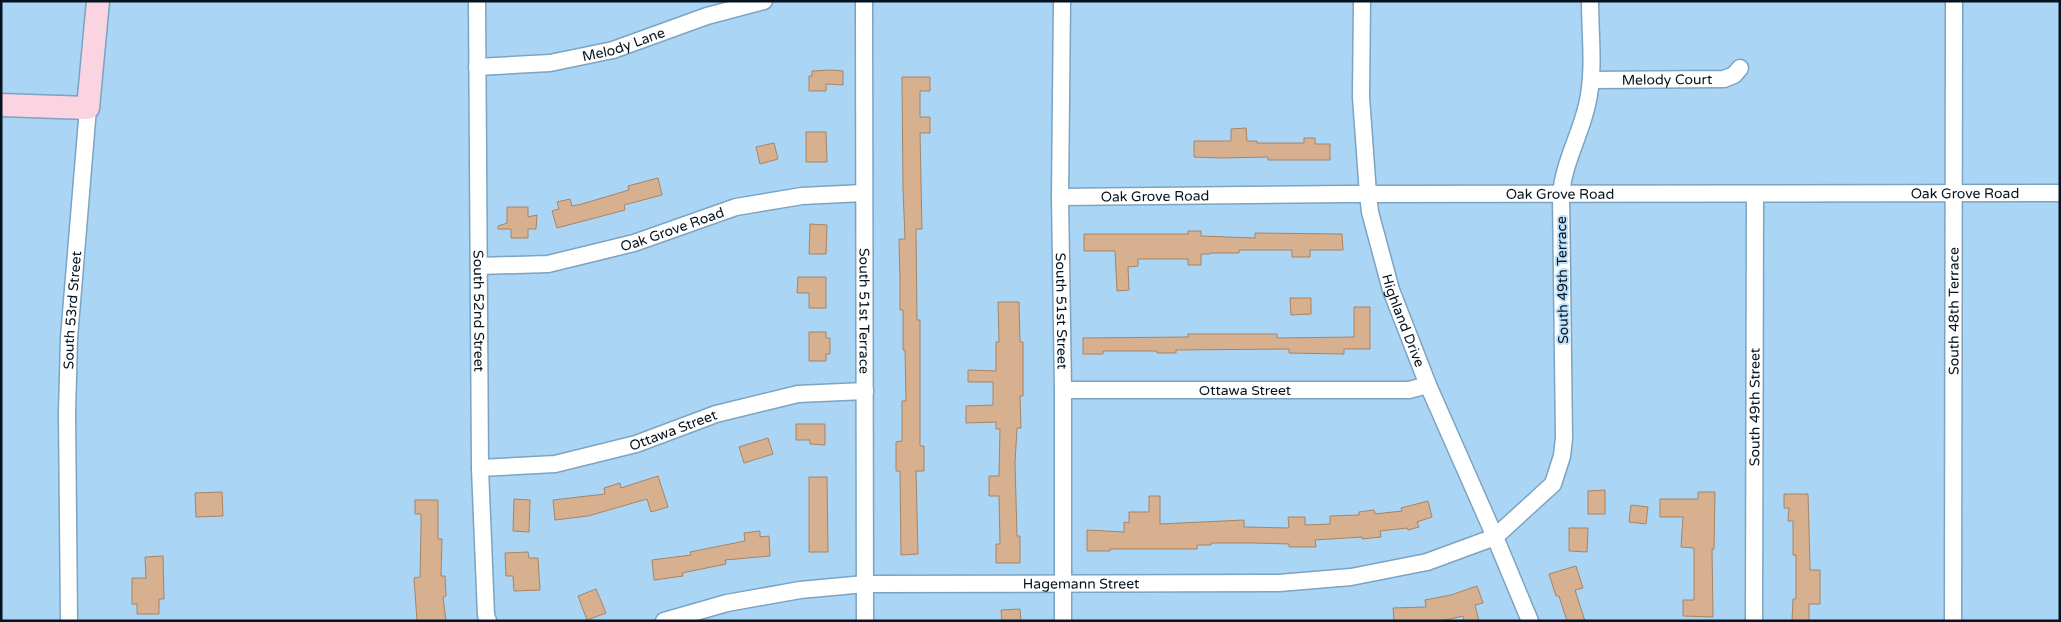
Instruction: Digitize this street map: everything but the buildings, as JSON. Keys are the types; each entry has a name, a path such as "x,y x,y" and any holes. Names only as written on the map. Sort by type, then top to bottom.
{"street":[{"name":"South 53rd Street","path":"69,621 69,338 98,1"},
{"name":"South 52nd Street","path":"477,1 480,468 486,615 488,621"},
{"name":"Melody Lane","path":"477,67 550,63 613,50 707,16 764,1"},
{"name":"South 51st Terrace","path":"864,1 865,621"},
{"path":"1062,1 1073,1"},
{"name":"South 51st Street","path":"1062,1 1060,197 1064,390 1063,621"},
{"name":"Highland Drive","path":"1362,1 1361,97 1368,194 1370,212 1390,290 1428,385 1496,537 1530,621"},
{"name":"South 49th Terrace","path":"1496,537 1553,484 1562,456 1564,438 1561,194 1563,175 1587,106 1591,80 1590,1"},
{"name":"South 48th Terrace","path":"1953,621 1954,1"},
{"name":"Melody Court","path":"1591,80 1724,79 1734,75 1740,68"},
{"path":"1,105 88,108"},
{"name":"Oak Grove Road","path":"478,266 548,264 634,243 736,207 802,196 864,192"},
{"name":"Oak Grove Road","path":"1060,197 1368,194 2060,193"},
{"name":"South 49th Street","path":"1754,621 1755,194"},
{"name":"Ottawa Street","path":"1064,390 1409,390 1428,385"},
{"name":"Ottawa Street","path":"480,468 555,464 636,444 716,414 798,394 865,391"},
{"name":"Hagemann Street","path":"664,621 727,602 800,590 865,584 1279,583 1351,577 1427,562 1496,537"}]}
